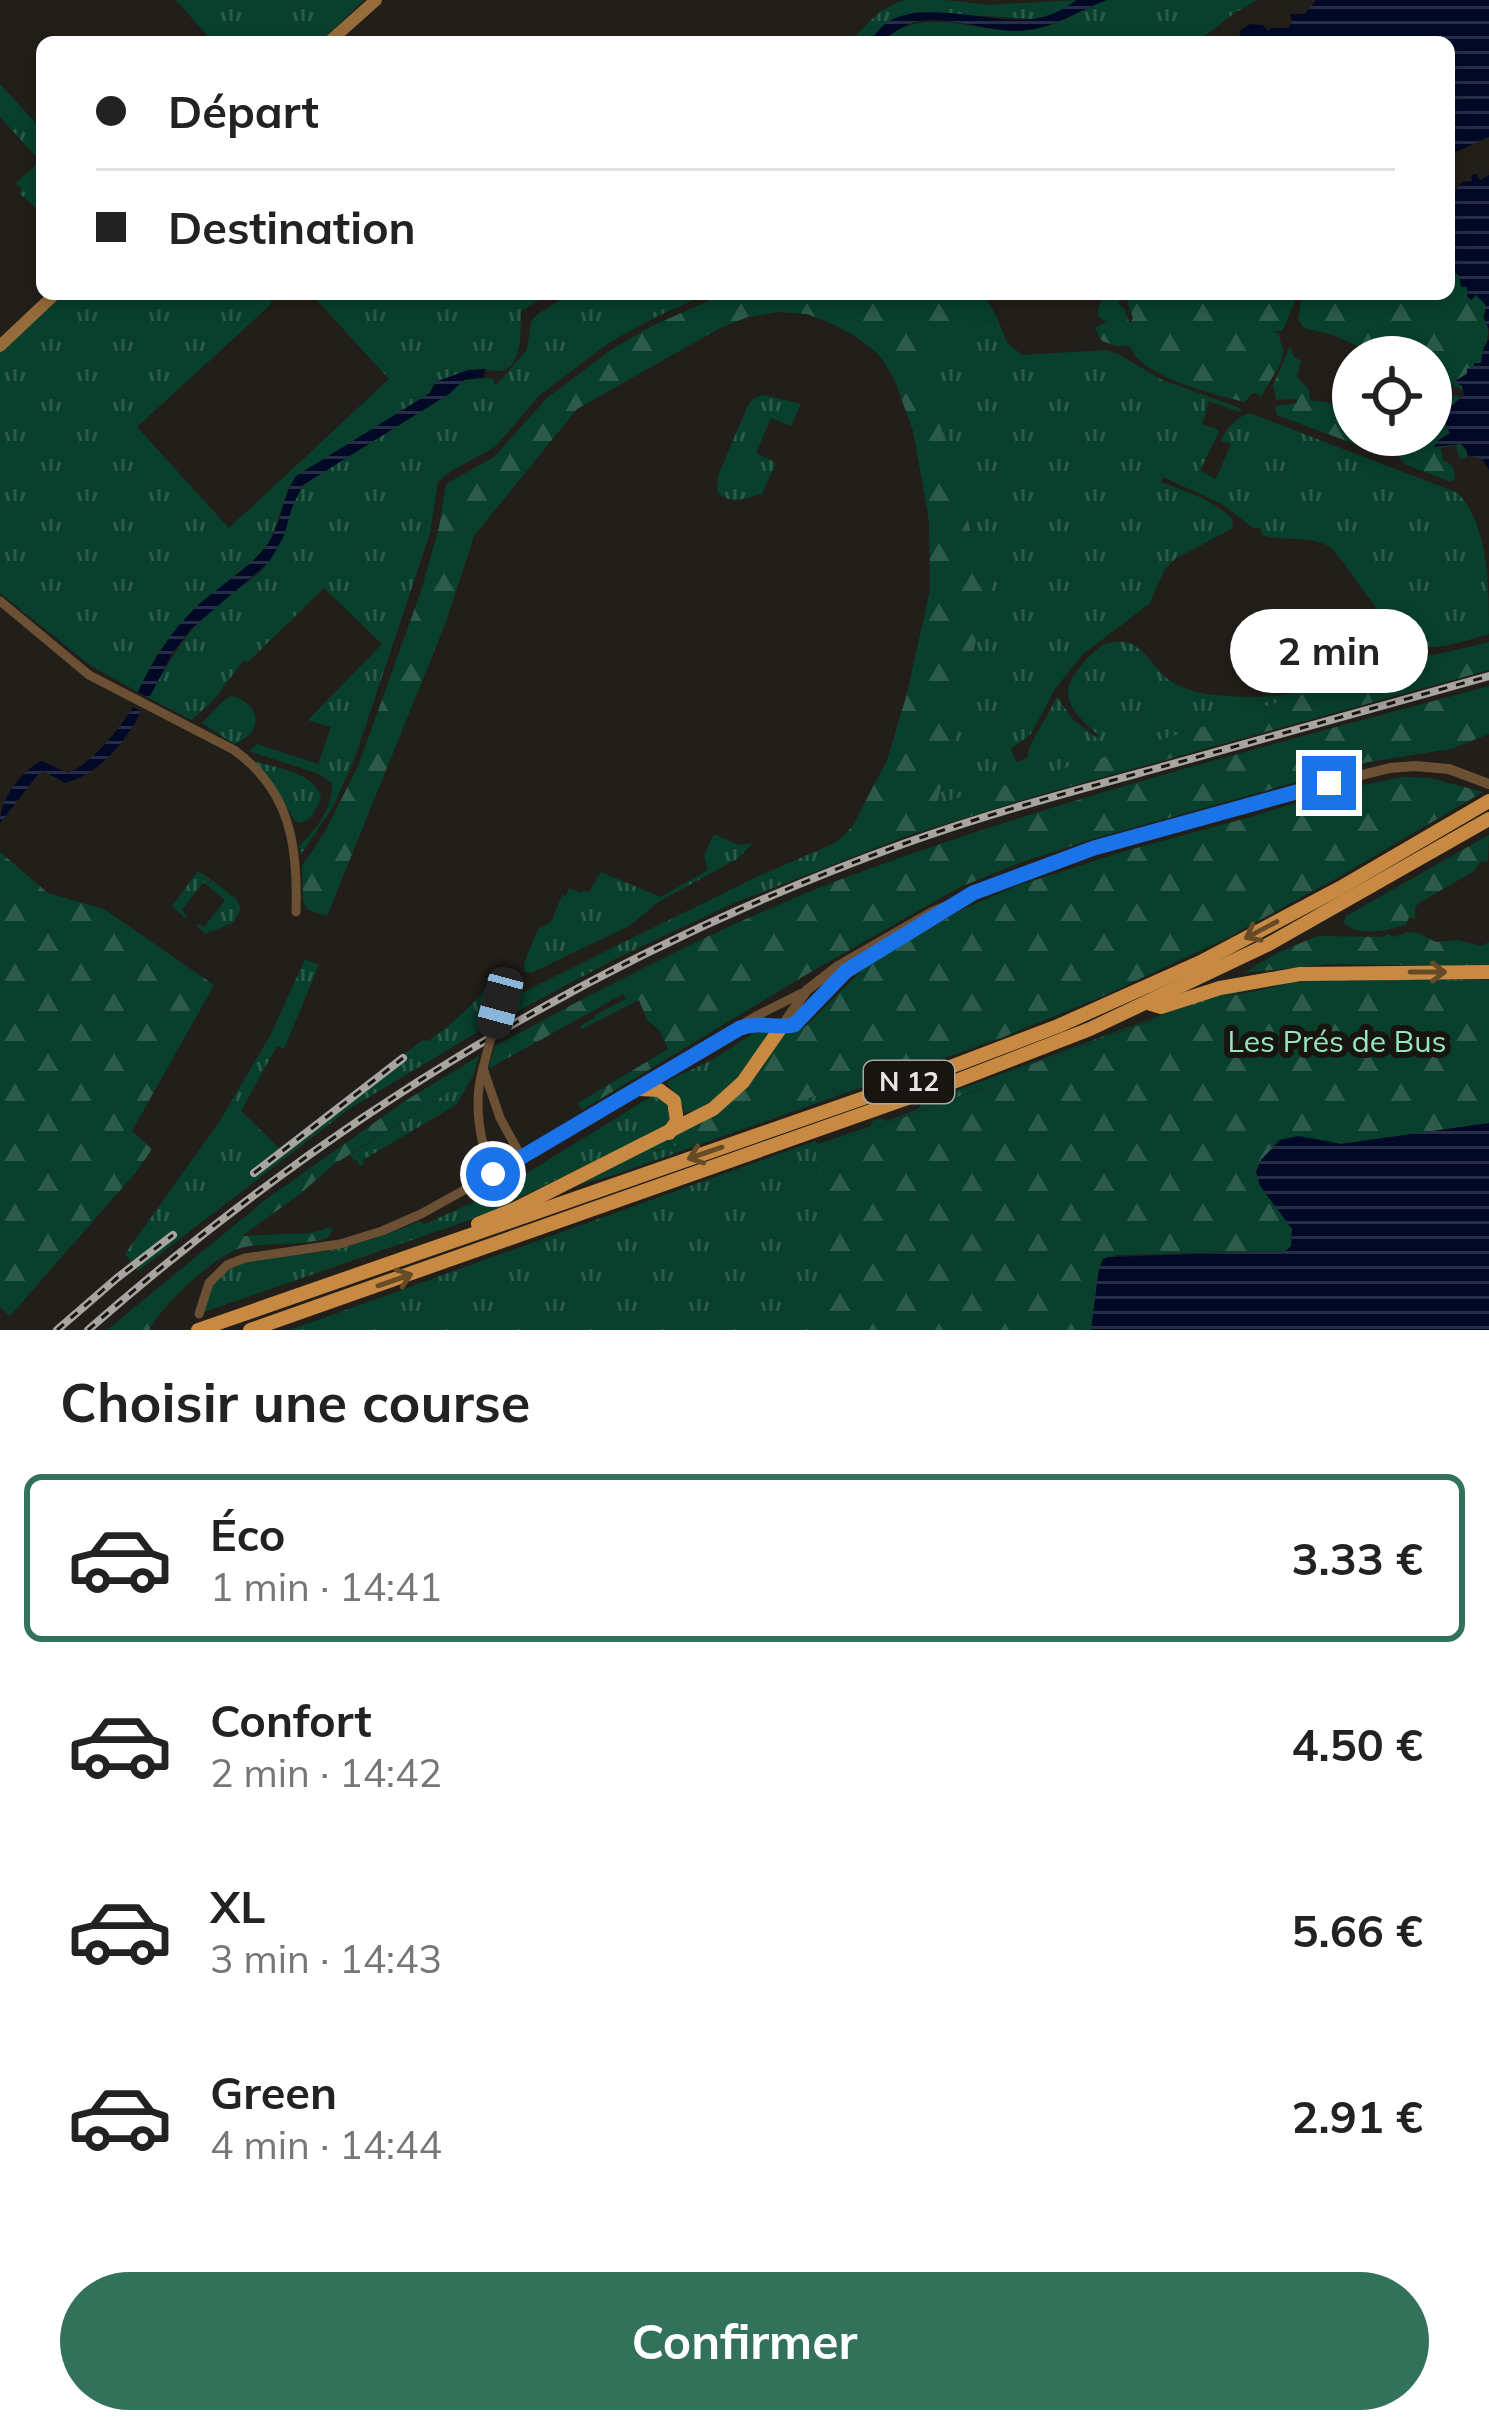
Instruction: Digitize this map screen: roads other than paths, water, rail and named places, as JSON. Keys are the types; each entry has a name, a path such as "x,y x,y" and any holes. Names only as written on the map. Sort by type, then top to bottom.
{"highway":[{"name":"N 12","path":"250,1330 956,1081 1090,1029 1269,944 1482,817 1489,801"},
{"name":"N 12","path":"198,1322 318,1289 1058,1026 1201,962 1482,817"},
{"path":"1148,1004 1161,1007 1220,988 1300,974 1489,972"},
{"path":"318,1289 515,1208 713,1109 754,1069 782,1027"},
{"path":"639,1088 659,1090 674,1101 676,1121 669,1132"}],"main road":[{"path":"336,36 376,0"},
{"path":"0,346 49,300"}],"street":[{"path":"0,602 83,670 249,761 266,781 291,831 296,912"},
{"path":"782,1027 807,990 823,976 886,937 973,893 1094,848 1372,771 1432,766 1489,784"},
{"path":"740,1028 797,1023 854,965 973,893"},
{"path":"198,1322 208,1283 227,1265 318,1248 382,1231 421,1214 523,1158 760,1013 807,990"},
{"path":"493,1174 483,1152 478,1089 506,991"},
{"path":"483,1068 504,1126 523,1158"},
{"path":"481,1138 504,1126"}],"water":[{"path":"1077,0 1107,0 1028,30 932,20 874,36 886,23 905,15 940,12 1016,20 1051,14"},
{"path":"1316,0 1489,0 1489,137 1455,152 1455,36 1240,36 1250,24 1269,31 1289,28 1290,14 1305,14"},
{"path":"1476,173 1480,180 1489,175 1489,329 1484,319 1486,305 1476,295 1471,300 1467,296 1467,287 1461,287 1455,273 1455,191 1462,182 1472,181"},
{"path":"1489,339 1489,470 1482,459 1467,455 1461,444 1452,445 1452,405 1464,395 1462,385 1453,383 1467,374 1467,368 1474,368 1474,363 1481,363"},
{"path":"485,369 484,377 464,380 303,485 269,562 191,629 149,698 138,692 183,621 267,545 296,476 430,393 435,382"},
{"path":"133,707 141,711 135,722 100,765 65,783 39,773 0,823 8,796 27,771 42,761 67,773 76,769 104,745"},
{"path":"1489,1123 1489,1330 1091,1330 1103,1259 1286,1251 1291,1246 1292,1229 1260,1186 1256,1172 1280,1140 1298,1136 1341,1144"}],"railway":[{"path":"88,1330 275,1179 373,1111 575,990 681,936 790,888 968,822 1489,676"},
{"path":"254,1173 403,1058"},
{"path":"57,1330 173,1235"}],"park label":[{"name":"Les Prés de Bus","path":"1337,1042"}]}
